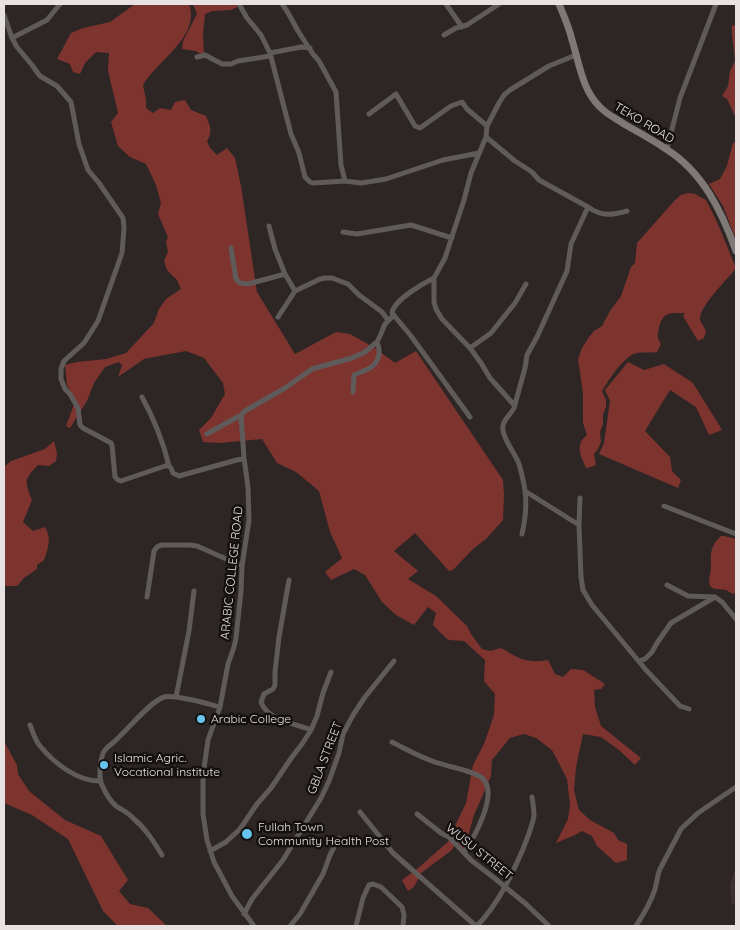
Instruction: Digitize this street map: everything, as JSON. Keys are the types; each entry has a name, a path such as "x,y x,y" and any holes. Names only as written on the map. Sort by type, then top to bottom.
{"street":[{"path":"12,38 47,20 60,4"},
{"path":"239,4 261,36 270,55 291,134 299,153 305,178 310,182 345,181 362,183 386,179 443,160 479,153"},
{"path":"282,4 319,61 336,92 341,166 345,181"},
{"path":"446,4 462,27"},
{"path":"444,35 456,28 467,25 499,4"},
{"name":"TEKO ROAD","path":"559,4 592,98 607,114 666,149 694,172 706,187 721,214 736,251"},
{"path":"666,149 680,98 716,4"},
{"path":"4,15 17,47 40,76 57,86 71,102 79,144 88,170 123,218 122,253 98,321 84,343 64,361 61,369 61,379 65,389 78,408 80,425 112,445 118,480 121,481 169,466"},
{"path":"197,56 205,55 222,64 231,64 301,47 310,48"},
{"path":"514,406 490,378 470,348 442,319 434,302 434,278 445,258 452,238 471,173 486,137 487,126 504,95 548,66 576,55"},
{"path":"369,114 394,94 397,95 417,128 420,128 451,106 462,102 466,109 487,126"},
{"path":"486,137 515,161 532,172 539,180 595,212 613,215 628,211"},
{"path":"522,534 527,506 526,491 519,465 503,431 504,422 512,412 527,356 567,271 572,244 588,207"},
{"path":"343,232 357,234 411,225 452,238"},
{"path":"270,226 275,249 285,274 295,291"},
{"path":"231,248 236,280 240,283 248,284 285,274"},
{"path":"278,317 295,291 325,278 338,279 348,284 382,312 388,320"},
{"path":"434,278 404,296 396,304 392,313 470,417"},
{"path":"470,348 495,328 515,303 526,284"},
{"path":"207,434 285,388 312,369 352,358 365,352 377,342 384,324 393,316"},
{"path":"353,392 354,375 375,364 379,357 377,342"},
{"path":"142,397 153,416 173,473 179,476 244,458"},
{"name":"ARABIC COLLEGE ROAD","path":"241,415 249,520 242,566 236,638 228,664 220,707 208,740 203,776 203,814 207,840 214,862 244,914 254,926"},
{"path":"526,491 579,524"},
{"path":"580,498 579,524 581,583 583,590 592,605 646,670 680,706 689,709"},
{"path":"664,506 736,534"},
{"path":"147,596 154,551 157,547 197,546 242,566"},
{"path":"289,580 274,672 275,685 273,689 264,694 260,702 263,709 271,715 311,730"},
{"path":"667,585 688,596 715,597 722,602 736,619"},
{"path":"176,697 189,631 194,591"},
{"path":"639,661 645,659 652,652 656,643 671,623 715,597"},
{"name":"GBLA STREET","path":"244,914 252,899 282,860 322,798 339,753 343,734 365,697 394,661"},
{"path":"210,851 226,842 240,829 249,815 272,788 311,730 331,672"},
{"path":"162,855 153,840 134,818 112,802 101,781 102,756 105,750 161,698 167,696 176,697 220,707"},
{"path":"30,725 40,746 60,765 88,780 101,781"},
{"path":"392,742 432,761 459,768 476,775 486,783 488,798 479,828 464,854"},
{"path":"636,926 655,890 657,876 681,829 698,813 736,787"},
{"path":"360,812 393,853 477,926 489,914 516,866 531,828 534,808 532,797"},
{"name":"WUSU STREET","path":"417,814 449,837 472,861 506,886 547,926"},
{"path":"290,926 300,914 323,874 330,854 339,838"},
{"path":"356,926 363,898 369,885 373,884 381,886 402,907 404,915 403,926"}],"shaded area":[{"path":"135,4 189,4 191,16 189,27 183,38 143,85 146,108 153,113 160,108 171,110 175,102 185,100 191,110 206,116 210,128 210,135 207,141 210,148 217,155 227,148 235,158 257,292 295,354 336,332 350,334 375,348 395,363 416,351 503,480 503,520 453,570 449,571 415,533 394,551 418,571 408,579 436,596 467,626 482,649 490,651 501,648 528,661 548,660 555,674 563,677 571,669 583,670 605,684 601,689 594,690 595,707 601,726 641,758 635,765 601,737 583,734 576,767 574,790 579,810 590,820 614,833 618,840 627,844 627,860 616,863 597,846 592,836 582,831 556,843 568,819 570,805 567,779 552,750 536,738 524,734 510,738 492,760 491,776 474,815 464,850 458,843 455,844 452,850 421,873 414,887 408,891 402,880 450,840 466,803 473,765 484,744 494,715 495,694 484,681 485,660 464,641 446,638 433,625 436,613 428,607 414,625 396,615 382,602 365,575 354,569 331,580 325,572 342,558 330,532 319,491 296,472 277,463 262,439 220,443 203,442 199,430 211,418 225,394 223,383 204,358 186,351 144,359 118,377 122,365 119,362 105,367 94,383 87,401 70,428 66,426 75,402 67,385 65,365 106,359 126,353 154,323 159,309 166,299 181,289 177,280 167,270 164,261 168,252 166,242 168,237 158,214 161,203 156,185 146,164 130,157 118,146 111,122 118,113 108,71 109,53 96,52 85,63 80,74 73,72 70,64 57,59 71,33 83,28 110,22"},
{"path":"193,4 239,4 239,6 231,10 212,11 205,14 203,33 204,56 196,51 182,49 183,41 197,14"},
{"path":"732,25 736,26 736,118 727,99 722,96 728,86 730,71 735,61"},
{"path":"736,142 736,240 723,206 709,184 720,179 727,166 733,143"},
{"path":"695,194 706,200 736,268 709,300 701,314 700,320 706,331 704,338 698,341 683,316 685,313 668,314 663,318 659,328 658,336 661,344 657,352 632,355 617,369 602,391 606,400 606,407 600,432 601,442 594,454 596,465 586,468 580,448 581,441 587,435 583,423 583,393 578,359 582,348 594,331 602,326 621,296 631,267 635,263 637,243 675,200 681,195"},
{"path":"628,362 644,370 664,364 693,383 722,430 709,435 696,407 670,390 645,431 670,457 672,471 681,480 678,488 599,454 604,443 610,401 605,390"},
{"path":"54,441 57,453 56,461 49,466 38,465 28,478 27,485 32,500 23,522 33,531 45,527 49,539 44,560 37,565 37,569 24,578 17,586 4,586 4,467 11,461 45,449"},
{"path":"721,536 736,539 736,593 733,594 726,590 713,588 709,584 712,551 714,544"},
{"path":"4,741 17,765 18,774 29,791 65,820 101,836 128,880 119,891 130,904 148,908 167,926 118,926 103,911 68,839 32,815 4,803"},
{"path":"736,866 736,907 731,902 730,885"}],"place":[{"name":"Arabic College","path":"201,719"},
{"name":"Islamic Agric. Vocational institute","path":"104,765"},
{"name":"Fullah Town Community Health Post","path":"247,834"}]}
